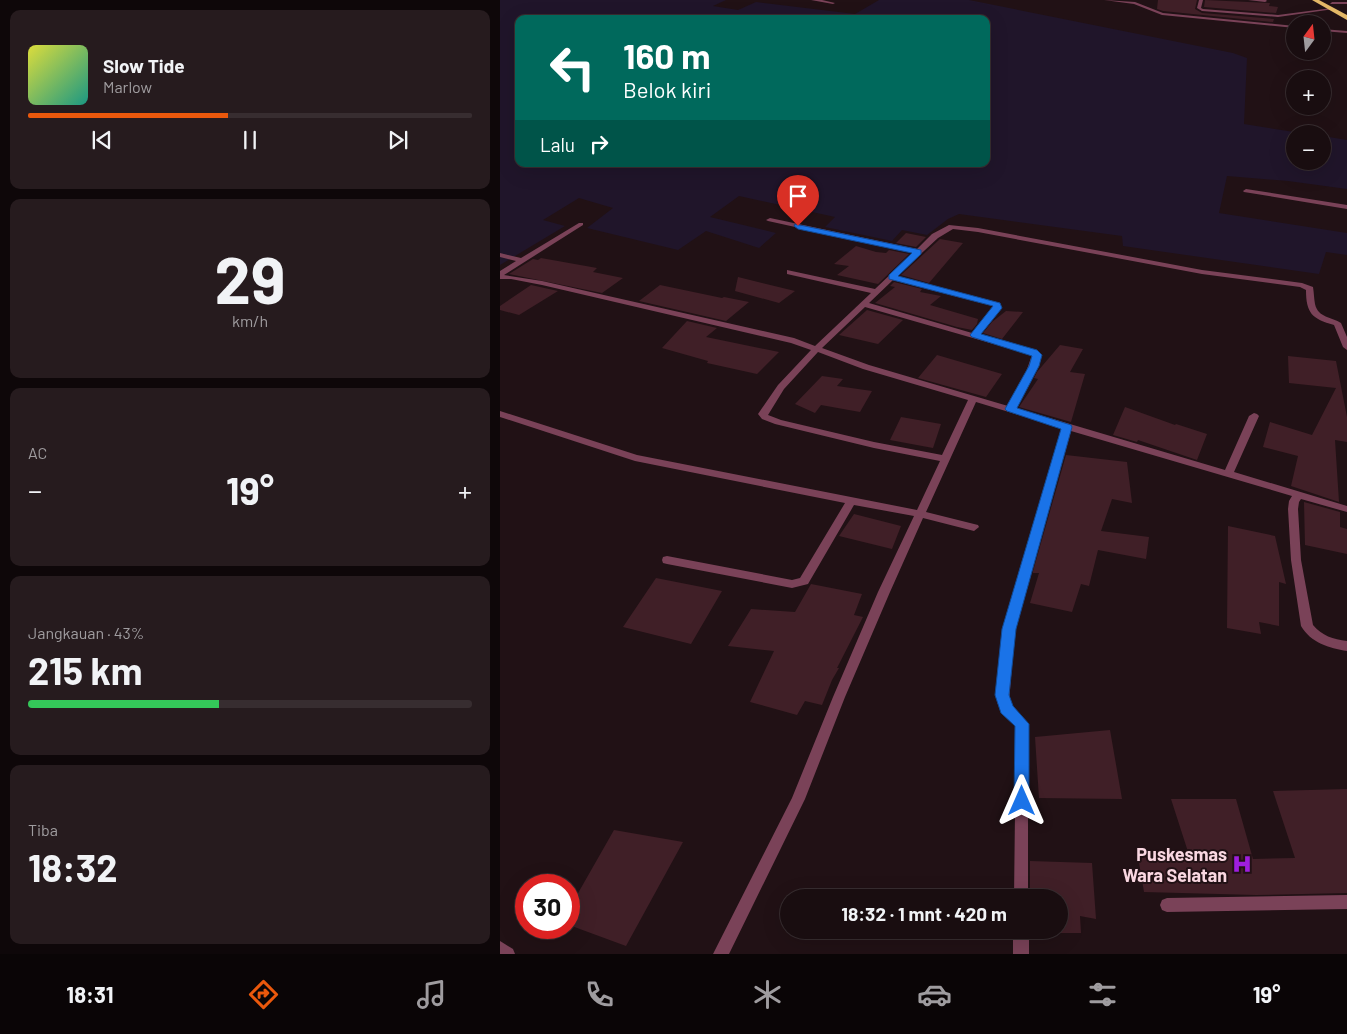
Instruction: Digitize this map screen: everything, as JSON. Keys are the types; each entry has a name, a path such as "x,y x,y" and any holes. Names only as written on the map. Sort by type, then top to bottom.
{"highway":[{"path":"1315,0 1330,4 1347,12"},
{"path":"1330,4 1347,18"}],"street":[{"path":"813,0 833,3"},
{"path":"1106,0 1135,3 1165,14 1286,26"},
{"path":"1201,0 1199,8 1202,10 1266,16 1278,16 1330,4 1347,3"},
{"path":"1250,0 1265,1"},
{"path":"1331,31 1347,32"},
{"path":"1246,191 1347,208"},
{"path":"770,220 918,252"},
{"path":"500,275 520,260 581,224"},
{"path":"946,459 874,445 778,422 765,417 764,410 816,349 935,236 952,228 978,230 1202,272 1294,284 1310,289 1311,310 1314,314 1320,318 1337,323 1347,323"},
{"path":"500,256 520,260"},
{"path":"790,272 877,292"},
{"path":"500,275 794,341 866,367 1347,510"},
{"path":"892,277 997,305 997,308 975,335"},
{"path":"864,304 1034,352 1037,355 1034,366 1011,409"},
{"path":"1337,323 1347,347"},
{"path":"721,954 798,799 839,697 973,399"},
{"path":"500,414 635,458 920,514 974,527"},
{"path":"1228,475 1254,416"},
{"path":"1021,889 1022,724 1006,709 1003,702 1004,675 1009,629 1067,427"},
{"path":"1298,496 1294,501 1293,509 1296,560 1307,626 1311,633 1322,640 1347,646"},
{"path":"667,560 776,582 798,583 804,581 851,501"},
{"path":"1167,904 1347,902"},
{"path":"1021,939 1021,954"},
{"path":"500,949 508,954"}],"shaded area":[{"path":"500,0 726,0 713,6 738,10 756,2 855,14 879,0 969,0 1233,53 1247,58 1244,124 1286,131 1286,170 1331,170 1331,137 1347,140 1347,189 1288,181 1227,176 1219,213 1347,233 1347,255 1326,252 1319,274 1123,246 1122,236 959,214 948,219 927,235 902,230 892,241 825,227 835,217 739,196 710,217 776,233 759,248 706,231 678,250 587,228 613,208 579,198 543,220 565,226 500,265"}],"building":[{"path":"1158,0 1197,0 1195,9 1202,13 1274,19 1273,22 1163,11 1157,9"},
{"path":"1205,0 1270,3 1269,6 1278,7 1276,13 1204,7"},
{"path":"906,233 926,237 916,247 896,243"},
{"path":"940,239 963,243 929,283 901,275"},
{"path":"856,246 876,252 886,253 889,250 909,254 878,284 837,275 849,266 834,264"},
{"path":"541,258 597,268 593,272 623,278 602,293 509,274 533,259 538,260"},
{"path":"738,277 795,291 779,303 735,291"},
{"path":"894,282 922,289 920,292 941,296 930,305 978,319 977,324 972,330 957,327 875,303 895,287 890,286"},
{"path":"531,285 558,291 519,315 500,310 500,306"},
{"path":"660,285 749,302 726,321 639,301"},
{"path":"867,310 903,320 878,344 839,335"},
{"path":"1006,311 1023,312 1002,339 983,333 992,322"},
{"path":"687,321 717,328 706,337 779,352 757,374 707,363 708,361 662,348"},
{"path":"1060,345 1083,349 1070,372 1085,374 1071,422 1019,407 1038,379 1034,378 1037,372"},
{"path":"937,355 1002,374 986,397 918,378"},
{"path":"1288,356 1336,361 1347,417 1347,442 1335,440 1339,502 1291,486 1298,456 1263,447 1270,422 1312,435 1336,388 1289,383"},
{"path":"822,376 843,379 837,386 872,391 860,412 821,405 815,413 795,404"},
{"path":"1125,407 1207,434 1197,460 1138,440 1137,442 1113,435"},
{"path":"901,417 941,424 933,448 890,440"},
{"path":"1066,455 1127,462 1132,503 1112,499 1101,531 1149,537 1146,559 1098,550 1089,586 1081,584 1072,612 1030,603 1039,573 1033,573 1033,571"},
{"path":"1304,502 1340,512 1340,527 1347,529 1347,554 1305,545"},
{"path":"854,514 901,526 892,549 839,536"},
{"path":"1228,526 1275,536 1286,584 1279,582 1279,626 1259,622 1261,634 1227,628"},
{"path":"656,578 722,591 691,644 623,627"},
{"path":"811,584 862,594 854,615 863,617 837,668 839,668 822,705 805,701 797,715 750,702 774,651 728,646 751,609 795,612"},
{"path":"1110,730 1122,799 1039,798 1035,737"},
{"path":"1347,789 1347,893 1256,895 1144,892 1138,857 1190,858 1171,799 1236,799 1253,859 1295,858 1273,791"},
{"path":"614,830 683,842 626,946 580,929 580,890"},
{"path":"1030,861 1092,863 1096,919 1080,916 1081,933 1068,933 1068,889 1030,889"}],"place":[{"name":"Puskesmas Wara Selatan","path":"1242,864"}],"route":[{"path":"798,226 918,252 892,277 995,303 997,308 975,335 1034,352 1038,357 1011,409 1067,427 1009,629 1002,695 1006,709 1022,724 1022,801"}]}
